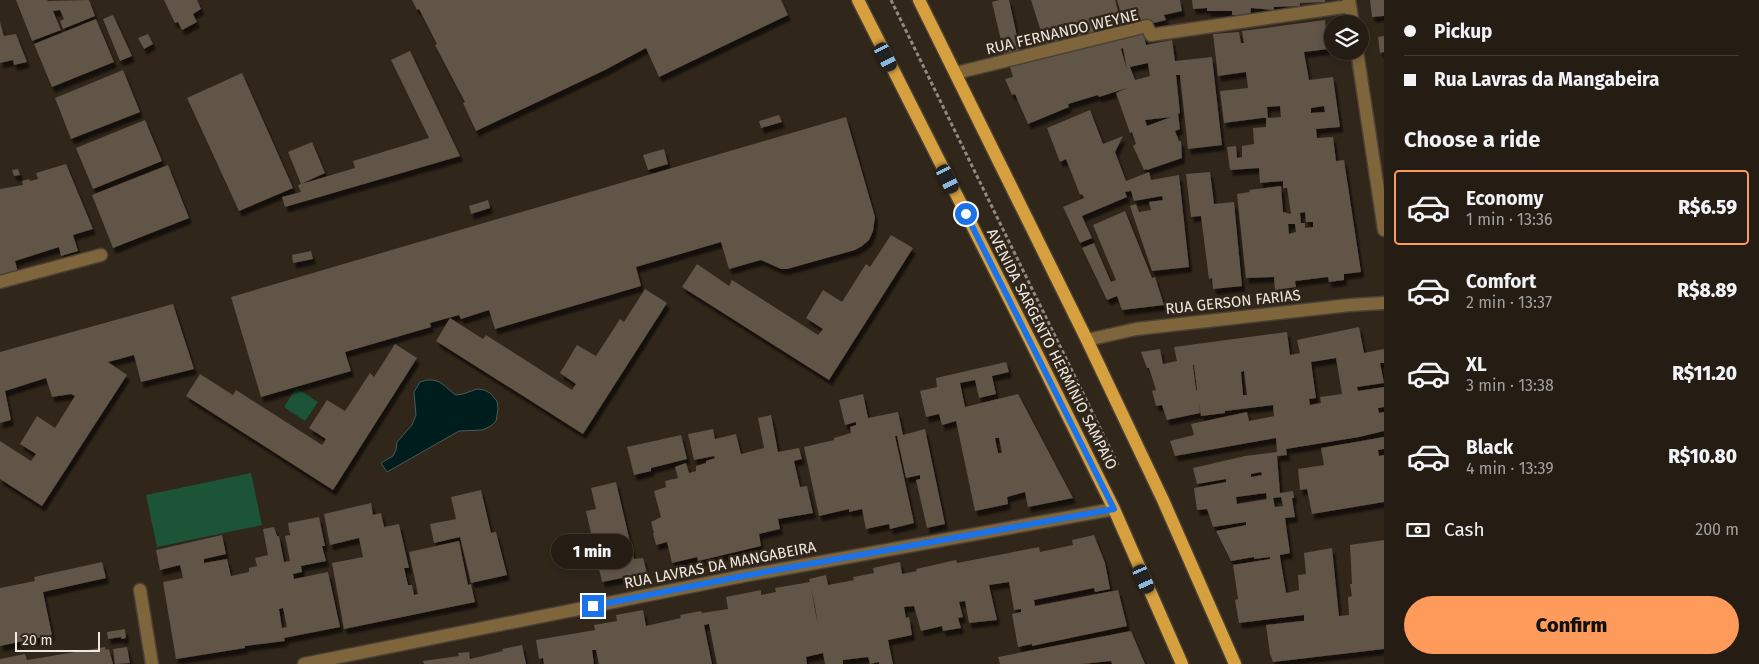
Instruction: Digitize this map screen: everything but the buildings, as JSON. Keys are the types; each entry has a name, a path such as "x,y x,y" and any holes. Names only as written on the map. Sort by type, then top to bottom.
{"main road":[{"name":"AVENIDA SARGENTO HERMÍNIO SAMPAIO","path":"858,0 1038,354 1114,509 1182,664"},
{"path":"919,0 1087,340 1163,500 1235,664"}],"street":[{"name":"RUA FERNANDO WEYNE","path":"956,73 1147,26 1150,35 1350,3"},
{"path":"1358,60 1384,230"},
{"path":"0,282 101,255"},
{"name":"RUA GERSON FARIAS","path":"1087,340 1136,329 1384,304"},
{"name":"RUA LAVRAS DA MANGABEIRA","path":"304,664 743,576 1114,509"},
{"path":"140,590 152,664"}],"path":[{"name":"AVENIDA SARGENTO HERMÍNIO SAMPAIO","path":"891,0 1122,474"}],"green space":[{"path":"296,388 318,402 305,421 284,407"},
{"path":"251,473 262,525 157,547 146,495"}],"water":[{"path":"427,380 440,382 456,395 477,389 490,393 497,401 496,421 491,426 482,430 459,431 387,472 381,463 393,456 397,442 412,425 416,415 414,392 420,382"}],"route":[{"path":"593,606 743,576 1114,509 1038,354 966,214"}]}
